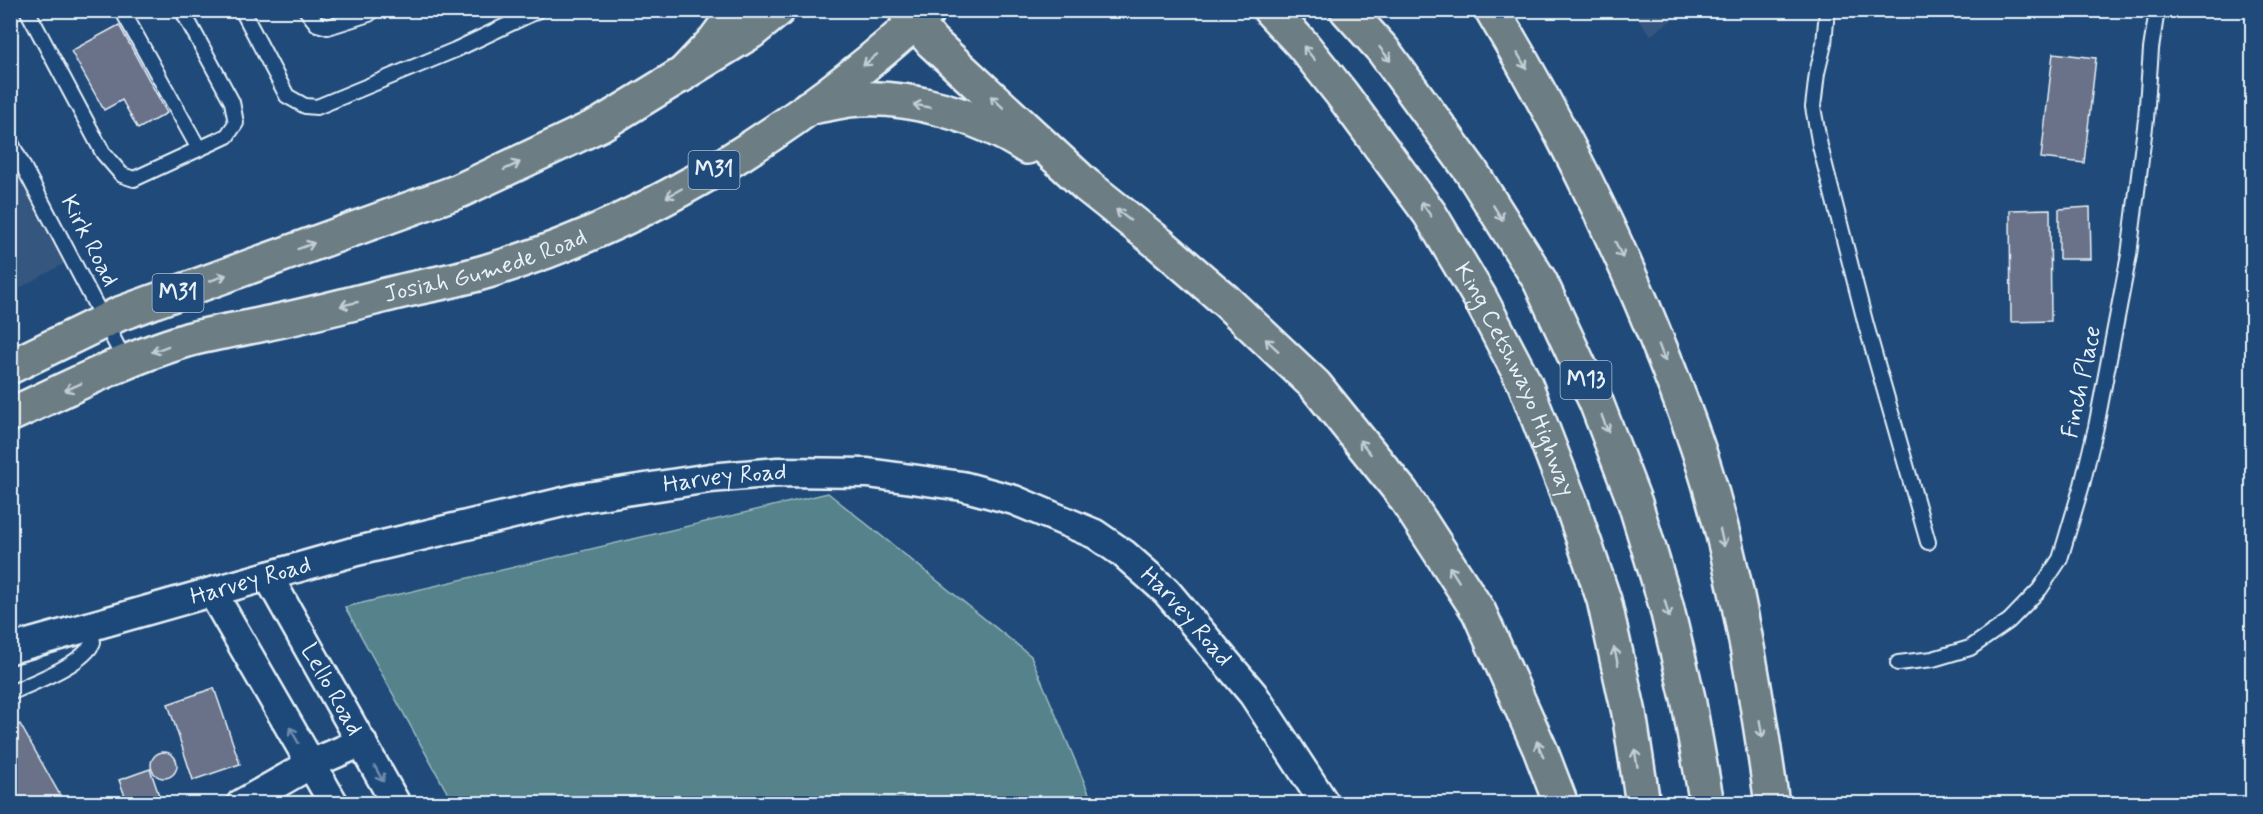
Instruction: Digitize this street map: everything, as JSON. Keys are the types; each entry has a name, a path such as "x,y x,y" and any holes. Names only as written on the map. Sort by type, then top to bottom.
{"main road":[{"path":"681,76 715,40 737,10"},
{"name":"M31","path":"10,367 105,321 459,191 601,123 751,32 778,10"},
{"name":"King Cetshwayo Highway","path":"1270,10 1302,44 1341,93 1430,214 1480,298 1525,384 1572,506 1604,600 1629,713 1643,804"},
{"name":"M13","path":"1347,10 1383,50 1471,171 1540,281 1596,402 1635,503 1666,605 1688,698 1707,804"},
{"path":"1492,10 1524,64 1597,202 1641,298 1692,430 1714,501 1738,609 1761,727 1772,804"},
{"path":"916,15 932,42 1086,185 1160,244 1315,385 1402,493 1479,612 1540,749 1561,804"},
{"name":"Josiah Gumede Road","path":"10,415 126,363 185,340 266,324 488,271 585,237 658,202 732,160 808,108 916,15"},
{"path":"808,108 850,100 883,99 927,106 971,117 1017,140 1086,185"}],"street":[{"name":"Harvey Road","path":"10,649 353,552 580,498 710,478 778,472 868,473 962,486 1014,500 1057,516 1095,534 1124,554 1166,591 1253,694 1325,804"},
{"name":"Lello Road","path":"268,576 396,804"},
{"path":"212,592 334,804"},
{"path":"241,804 311,764 362,742"}],"lane":[{"path":"27,10 103,153 122,175 134,179 227,136 236,123 232,102 182,10"},
{"path":"122,10 199,149"},
{"path":"242,10 287,96 305,106 317,107 455,50 539,10"},
{"path":"306,10 317,24 328,27 369,14 373,10"},
{"path":"1827,10 1824,44 1817,73 1813,107 1820,146 1866,325 1928,542"},
{"name":"Finch Place","path":"1898,663 1933,659 1970,648 2009,621 2040,589 2060,559 2096,427 2127,266 2157,10"},
{"name":"Kirk Road","path":"10,141 126,363"},
{"path":"10,693 73,663 86,653 93,642 90,626"}],"shaded area":[{"path":"1631,11 1684,11 1651,35"},
{"path":"10,156 67,262 11,293 10,293"}],"green space":[{"path":"828,493 1031,656 1093,803 453,803 345,607"}],"building":[{"path":"119,25 167,113 138,129 122,100 104,110 71,51"},
{"path":"2053,53 2096,58 2084,163 2041,158"},
{"path":"2090,207 2091,259 2059,259 2059,209"},
{"path":"2050,209 2051,321 2011,322 2010,210"},
{"path":"214,688 240,764 193,780 168,704"},
{"path":"20,724 65,804 10,804 10,730"},
{"path":"164,752 173,756 177,765 173,774 164,778 155,774 151,765 155,756"},
{"path":"150,769 162,804 128,804 119,780"}]}
